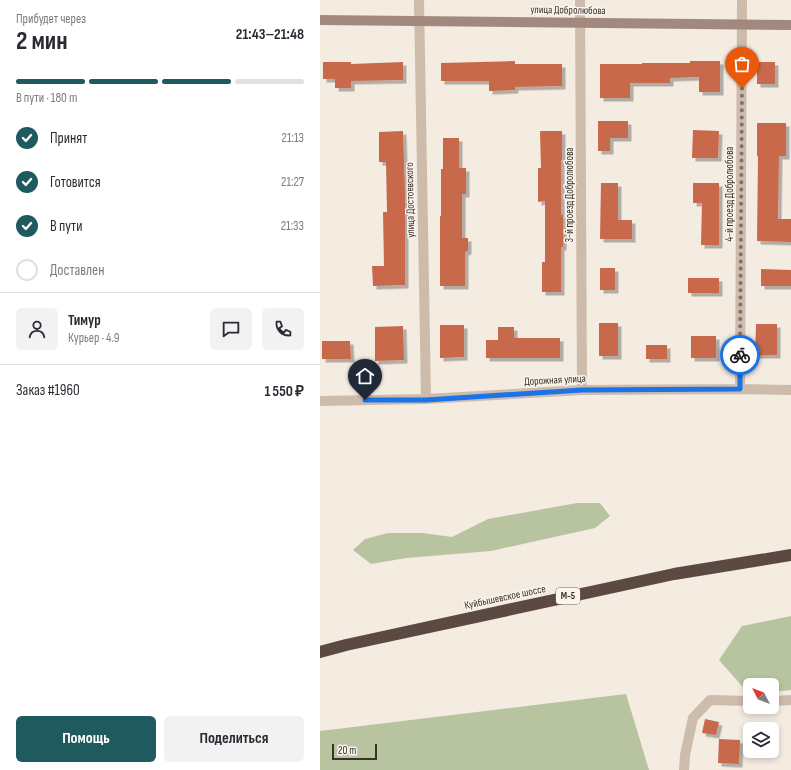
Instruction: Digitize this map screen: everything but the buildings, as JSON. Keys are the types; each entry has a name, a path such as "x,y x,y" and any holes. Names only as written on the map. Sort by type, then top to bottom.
{"highway":[{"name":"Куйбышевское шоссе","path":"320,652 354,643 674,574 791,555"}],"street":[{"name":"улица Достоевского","path":"419,0 426,400"},
{"name":"3-й проезд Добролюбова","path":"580,0 582,390"},
{"name":"4-й проезд Добролюбова","path":"740,389 742,0"},
{"name":"улица Добролюбова","path":"320,20 791,25"},
{"name":"Дорожная улица","path":"320,401 426,400 582,390 791,390"},
{"path":"684,770 685,755 693,718 710,700 743,701"},
{"path":"779,701 791,700"}],"green space":[{"path":"577,503 600,503 610,516 595,528 491,551 406,558 371,564 353,550 365,539 388,533 423,533 452,537 488,519"},
{"path":"791,616 791,690 779,691 779,678 743,678 743,687 719,660 742,626"},
{"path":"626,694 649,770 320,770 320,731"}],"way so far":[{"path":"740,355 742,88"}],"route":[{"path":"365,400 426,400 582,390 740,389 740,355"}]}
